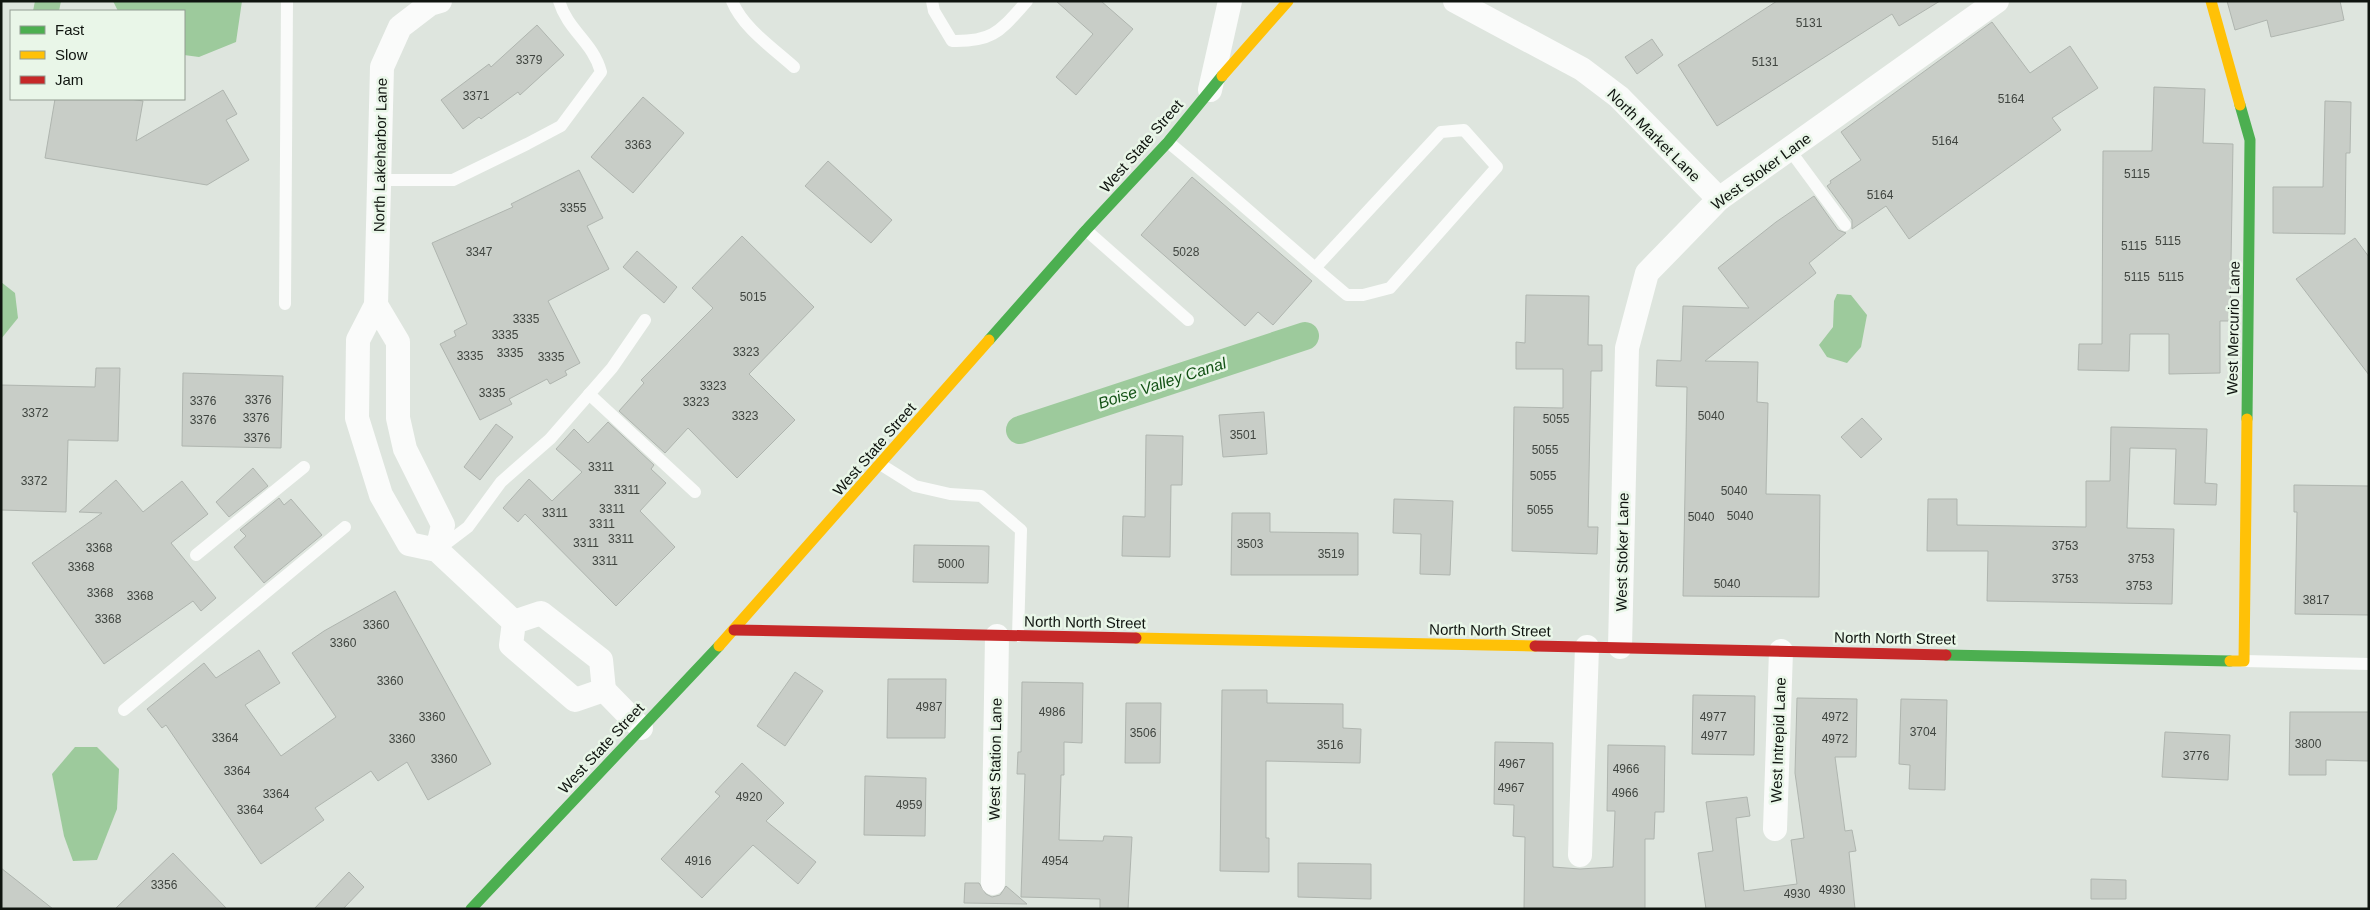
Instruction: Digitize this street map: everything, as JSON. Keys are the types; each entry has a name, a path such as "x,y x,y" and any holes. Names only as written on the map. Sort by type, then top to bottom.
{"street":[{"name":"North Lakeharbor Lane","path":"436,550 409,544 381,495 357,418 358,340 376,306 382,67 400,27 430,4 440,1"},
{"path":"1210,90 1230,1"},
{"name":"West State Street","path":"471,909 734,630 1086,230 1168,142 1210,90 1288,1"},
{"name":"North Market Lane","path":"1455,1 1582,69 1619,97 1719,199"},
{"name":"West Stoker Lane","path":"1620,648 1627,348 1647,273 1719,199 1997,1"},
{"name":"West Mercurio Lane","path":"2211,1 2250,140 2244,661"},
{"path":"376,306 398,342 398,418 405,449 442,525 436,550 514,622"},
{"path":"514,622 541,612 601,660 604,690 641,728"},
{"path":"514,622 510,646 575,700 604,690"},
{"name":"North North Street","path":"734,630 2244,661"},
{"name":"West Station Lane","path":"993,883 1007,636"},
{"path":"1580,855 1587,647"},
{"name":"West Intrepid Lane","path":"1775,829 1781,651"}],"lane":[{"path":"285,304 287,1"},
{"path":"379,180 453,180 561,126 601,72 597,57 563,16 559,1"},
{"path":"732,1 736,12 745,23 794,67"},
{"path":"932,1 934,11 952,40 975,41 1000,30 1027,1"},
{"path":"1168,142 1315,268 1347,295 1363,295 1390,288 1497,167 1464,130 1441,132 1315,268"},
{"path":"1789,149 1845,225"},
{"path":"1086,230 1188,320"},
{"path":"436,550 468,526 501,482 550,438 612,368 645,320"},
{"path":"589,394 695,492"},
{"path":"880,464 915,486 950,494 981,496 1021,530 1007,636"},
{"path":"196,555 304,467"},
{"path":"124,710 345,527"},
{"path":"2244,661 2369,664"}],"shaded area":[{"path":"35,1 61,1 59,10 33,10"},
{"path":"113,1 242,1 236,42 199,57 185,55 185,10 118,10"},
{"path":"1,282 15,293 18,318 1,339"},
{"path":"1837,294 1851,295 1867,315 1861,347 1847,363 1827,357 1819,345 1833,327 1834,301"},
{"path":"75,747 97,747 119,769 117,809 97,860 73,861 64,836 52,774"}],"building":[{"path":"1056,1 1101,1 1133,29 1076,95 1056,77 1093,34"},
{"path":"1777,1 1940,1 1899,26 1892,14 1717,126 1678,65"},
{"path":"2227,1 2340,1 2344,20 2271,37 2267,20 2235,30"},
{"path":"1992,22 2030,73 2070,46 2098,88 2052,118 2061,130 1909,239 1886,206 1852,229 1852,220 1827,186 1831,183 1830,181 1861,160 1841,132"},
{"path":"537,25 564,55 520,95 518,92 481,119 479,117 463,129 441,100 489,64 491,67"},
{"path":"1652,39 1663,55 1637,74 1625,57"},
{"path":"2154,87 2205,89 2203,143 2233,144 2230,321 2220,321 2220,373 2169,374 2169,334 2130,334 2129,371 2078,370 2079,344 2102,344 2103,151 2152,151"},
{"path":"223,90 237,114 226,120 249,160 207,185 45,158 55,100 143,101 136,141"},
{"path":"643,97 684,133 633,193 591,157"},
{"path":"2325,101 2351,102 2350,153 2346,153 2345,234 2273,233 2273,187 2323,187"},
{"path":"828,161 892,220 871,243 805,186"},
{"path":"579,170 603,218 587,226 609,269 548,301 580,363 565,371 567,375 550,384 547,379 509,399 512,404 480,420 440,344 456,336 454,331 467,324 432,243 513,207 511,204"},
{"path":"1192,177 1312,281 1273,325 1258,312 1245,326 1141,235"},
{"path":"1814,196 1838,230 1846,233 1809,263 1816,273 1705,361 1758,362 1757,402 1768,403 1766,494 1820,495 1819,597 1683,596 1687,387 1656,386 1657,360 1681,361 1683,306 1749,308 1718,268 1776,222"},
{"path":"742,236 814,307 749,374 795,420 737,478 688,428 665,453 619,411 644,383 641,380 713,308 692,288"},
{"path":"2355,238 2369,257 2369,375 2296,279"},
{"path":"637,251 677,287 664,303 623,267"},
{"path":"1526,295 1589,296 1588,345 1602,345 1602,371 1591,371 1588,527 1598,527 1597,554 1512,551 1514,407 1563,408 1563,369 1516,369 1516,342 1525,343"},
{"path":"96,368 120,368 118,441 68,440 66,512 1,510 1,385 95,387"},
{"path":"183,373 283,376 281,448 182,446"},
{"path":"1264,412 1267,454 1223,457 1219,415"},
{"path":"1862,418 1882,439 1861,458 1841,437"},
{"path":"608,422 654,465 651,469 666,483 640,511 675,547 616,606 525,514 518,522 503,508 529,479 552,501 582,472 556,449 574,429 588,443"},
{"path":"496,424 513,437 480,480 464,467"},
{"path":"2111,427 2207,429 2205,483 2217,484 2216,505 2174,504 2176,449 2130,448 2127,528 2174,529 2172,604 1987,601 1988,551 1927,551 1928,499 1957,499 1957,525 2086,527 2086,481 2110,481"},
{"path":"1146,435 1183,436 1182,485 1171,485 1170,557 1122,556 1123,516 1145,517"},
{"path":"253,468 268,486 229,517 216,502"},
{"path":"116,480 143,512 182,481 208,514 171,543 216,598 201,611 193,601 104,664 32,563 102,513 79,512"},
{"path":"2294,485 2369,486 2369,615 2295,614 2297,512 2294,512"},
{"path":"279,498 284,505 291,499 322,535 264,583 234,547 246,536 240,530"},
{"path":"1394,499 1453,501 1450,575 1420,574 1421,534 1393,533"},
{"path":"1232,513 1270,513 1270,532 1358,533 1358,575 1231,575"},
{"path":"914,545 989,546 988,583 913,582"},
{"path":"395,591 491,764 428,800 407,762 378,781 371,771 315,808 324,820 261,864 166,725 162,728 147,709 204,663 216,678 259,650 280,683 245,705 281,756 336,717 292,653 324,631"},
{"path":"795,672 823,691 785,746 757,726"},
{"path":"888,679 946,679 945,738 887,738"},
{"path":"1022,682 1083,683 1082,743 1064,742 1064,775 1061,775 1059,840 1103,841 1104,836 1132,837 1128,909 1100,909 1100,899 1021,897 1025,774 1017,774 1018,752 1021,752"},
{"path":"1222,690 1267,690 1267,703 1343,704 1343,728 1361,729 1360,763 1266,761 1266,838 1269,838 1269,872 1220,871"},
{"path":"1693,695 1755,696 1754,755 1692,754"},
{"path":"1797,698 1857,699 1856,757 1835,757 1845,831 1852,830 1856,851 1849,852 1855,909 1706,909 1698,853 1713,851 1706,802 1747,797 1750,816 1736,818 1744,891 1797,884 1791,840 1804,838 1795,773"},
{"path":"1901,699 1947,700 1945,790 1909,789 1910,765 1899,764"},
{"path":"1126,703 1161,703 1160,763 1125,763"},
{"path":"2290,712 2369,712 2369,761 2326,760 2326,775 2289,775"},
{"path":"2165,732 2230,735 2228,780 2162,777"},
{"path":"1495,742 1553,743 1553,867 1580,869 1613,867 1615,811 1607,811 1608,745 1665,746 1664,812 1655,812 1654,839 1645,839 1645,909 1524,909 1525,837 1513,836 1514,805 1494,804"},
{"path":"742,763 784,803 766,821 816,862 798,884 753,845 702,898 661,859 720,796 715,792"},
{"path":"865,776 926,778 925,836 864,835"},
{"path":"173,853 227,909 115,909"},
{"path":"1298,863 1371,864 1371,899 1298,897"},
{"path":"1,868 53,909 1,909"},
{"path":"349,872 364,887 343,909 314,909"},
{"path":"2091,879 2126,880 2126,899 2091,899"},
{"path":"965,883 979,883 986,894 992,897 1000,895 1006,886 1027,904 964,903"}],"waterway":[{"name":"Boise Valley Canal","path":"1020,430 1305,336"}],"traffic: fast":[{"path":"989,340 1086,230 1168,142 1222,76"},
{"path":"2240,105 2250,140 2247,419"},
{"path":"471,909 719,646"},
{"path":"1946,655 2230,661"}],"traffic: slow":[{"path":"1222,76 1288,1"},
{"path":"2211,1 2240,105"},
{"path":"719,646 989,340"},
{"path":"2230,661 2244,661 2247,419"},
{"path":"1136,638 1535,646"}],"traffic: jam":[{"path":"734,630 1136,638"},
{"path":"1535,646 1946,655"}]}
